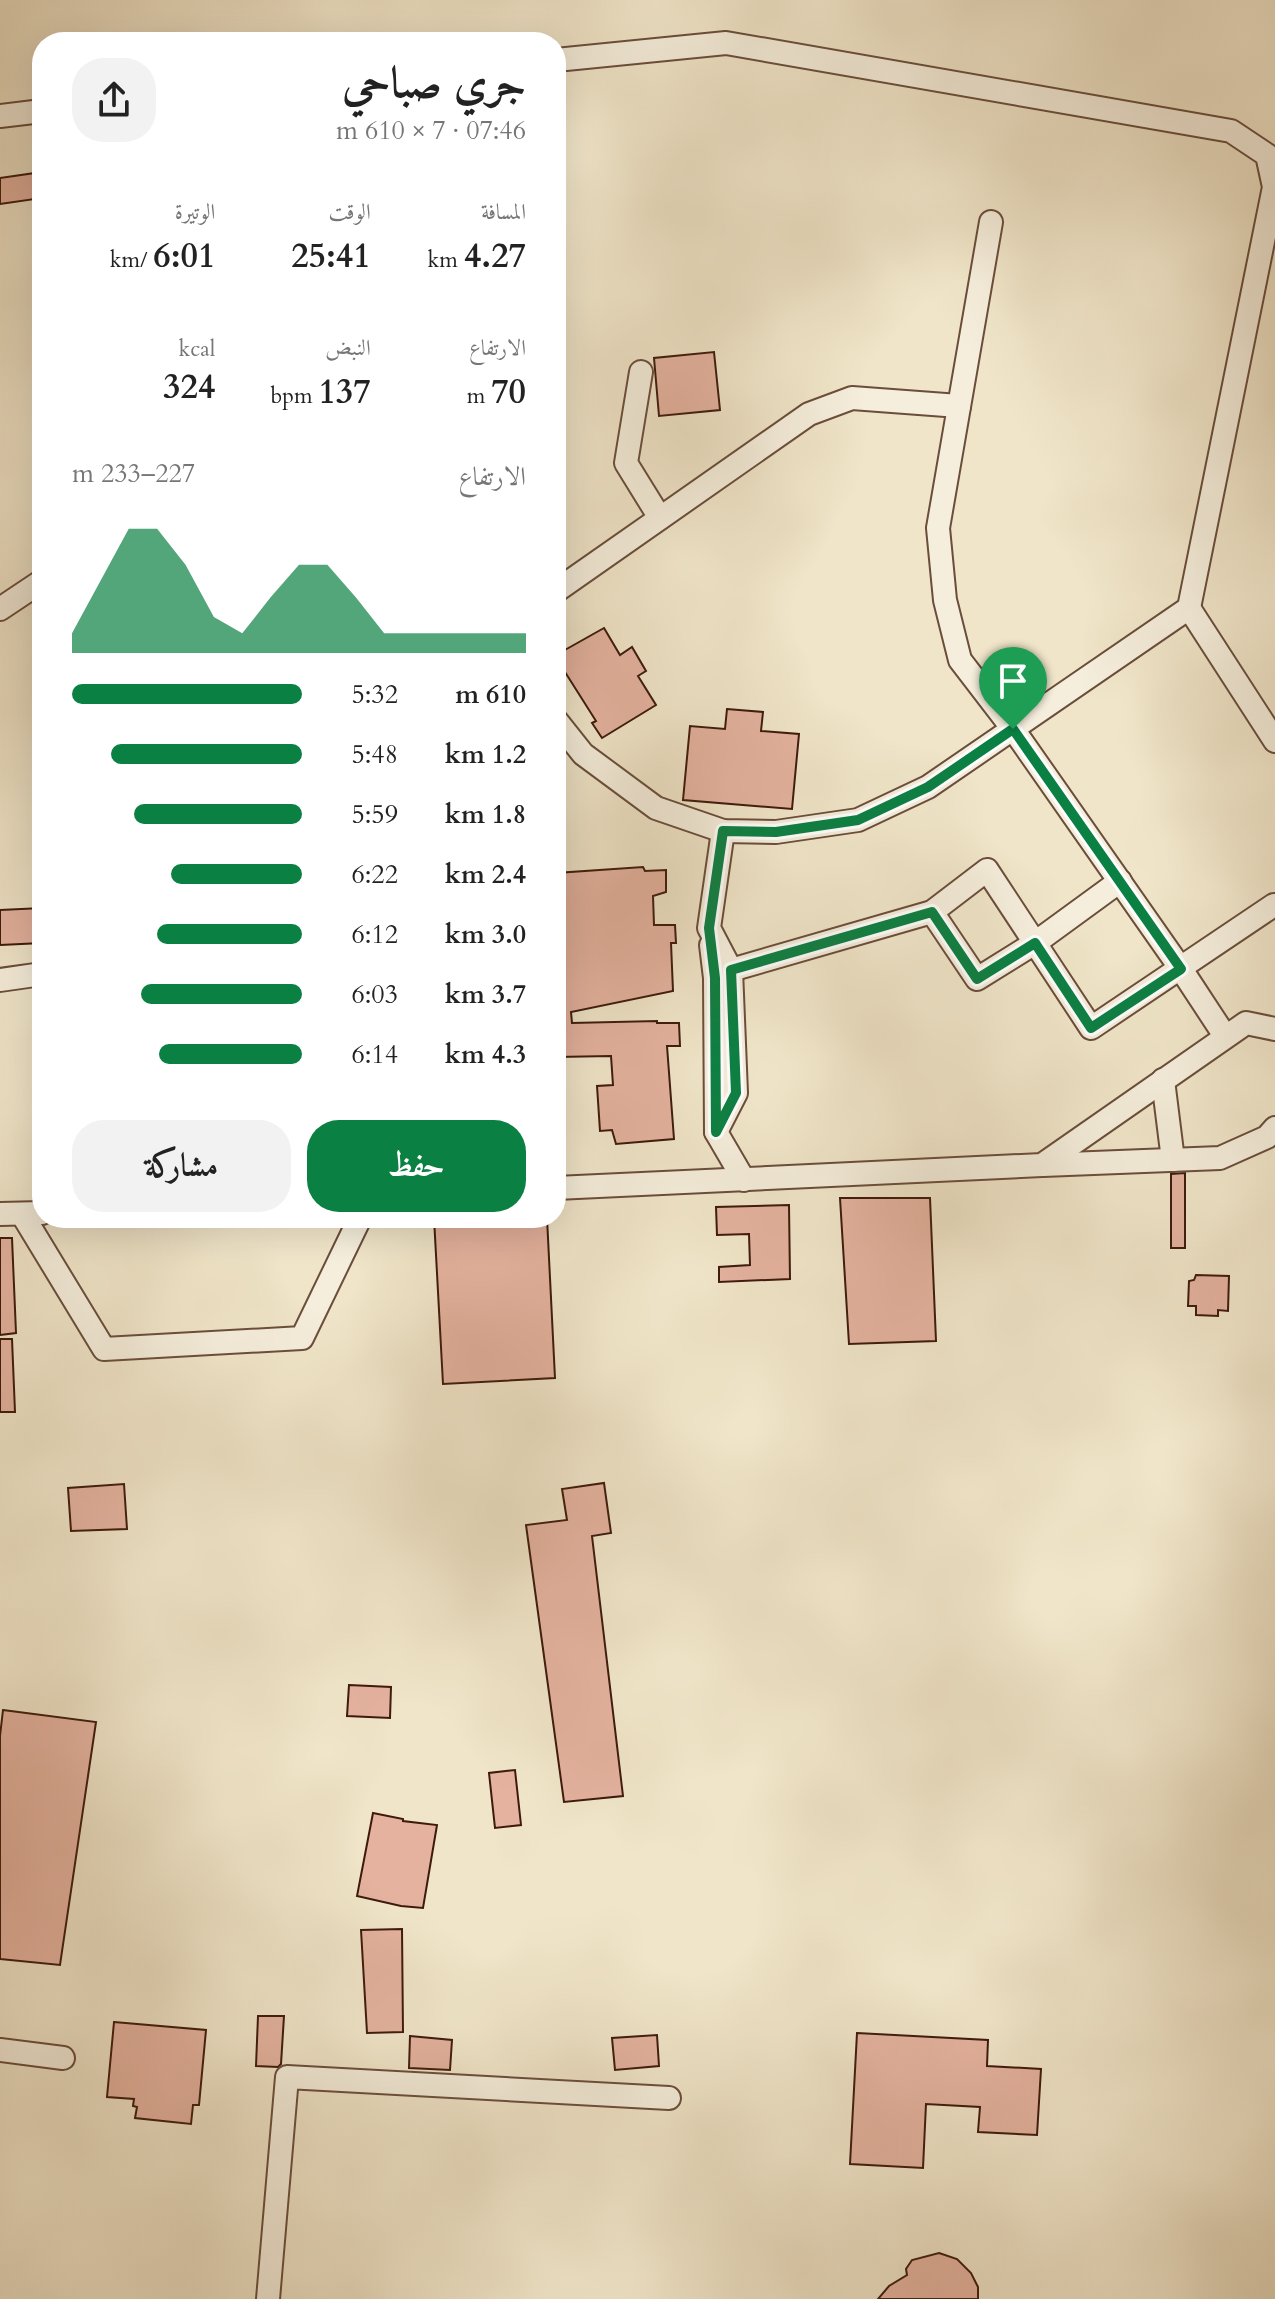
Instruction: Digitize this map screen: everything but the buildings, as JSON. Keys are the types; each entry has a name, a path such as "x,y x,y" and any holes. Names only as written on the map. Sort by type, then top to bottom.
{"lane":[{"path":"566,59 726,43 1231,131 1267,155 1274,187 1189,608 928,787 858,820 776,832 723,831 656,808 583,754 566,733"},
{"path":"0,116 32,112"},
{"path":"991,222 938,528 945,600 960,660 1013,729 1225,1036"},
{"path":"641,372 626,463 660,518"},
{"path":"566,584 809,414 852,398 959,406"},
{"path":"0,609 32,588"},
{"path":"1189,608 1275,741"},
{"path":"723,831 709,928 715,978 716,1132 744,1180"},
{"path":"731,970 932,912 987,870 1091,1028 1274,905"},
{"path":"932,912 977,979 1035,943 1120,881"},
{"path":"709,928 731,970 736,1093 716,1132"},
{"path":"0,980 32,975"},
{"path":"1042,1165 1246,1023 1275,1029"},
{"path":"1163,1080 1173,1160"},
{"path":"566,1188 1220,1158 1267,1137 1275,1128"},
{"path":"21,1214 104,1349 302,1338 355,1228"},
{"path":"0,2050 63,2058"},
{"path":"268,2299 287,2077 669,2098"}],"route":[{"path":"1013,729 1181,969 1091,1028 1035,943 977,979 932,912 731,970 736,1093 716,1132 715,978 709,928 723,831 776,832 858,820 928,787 1013,729"}]}
